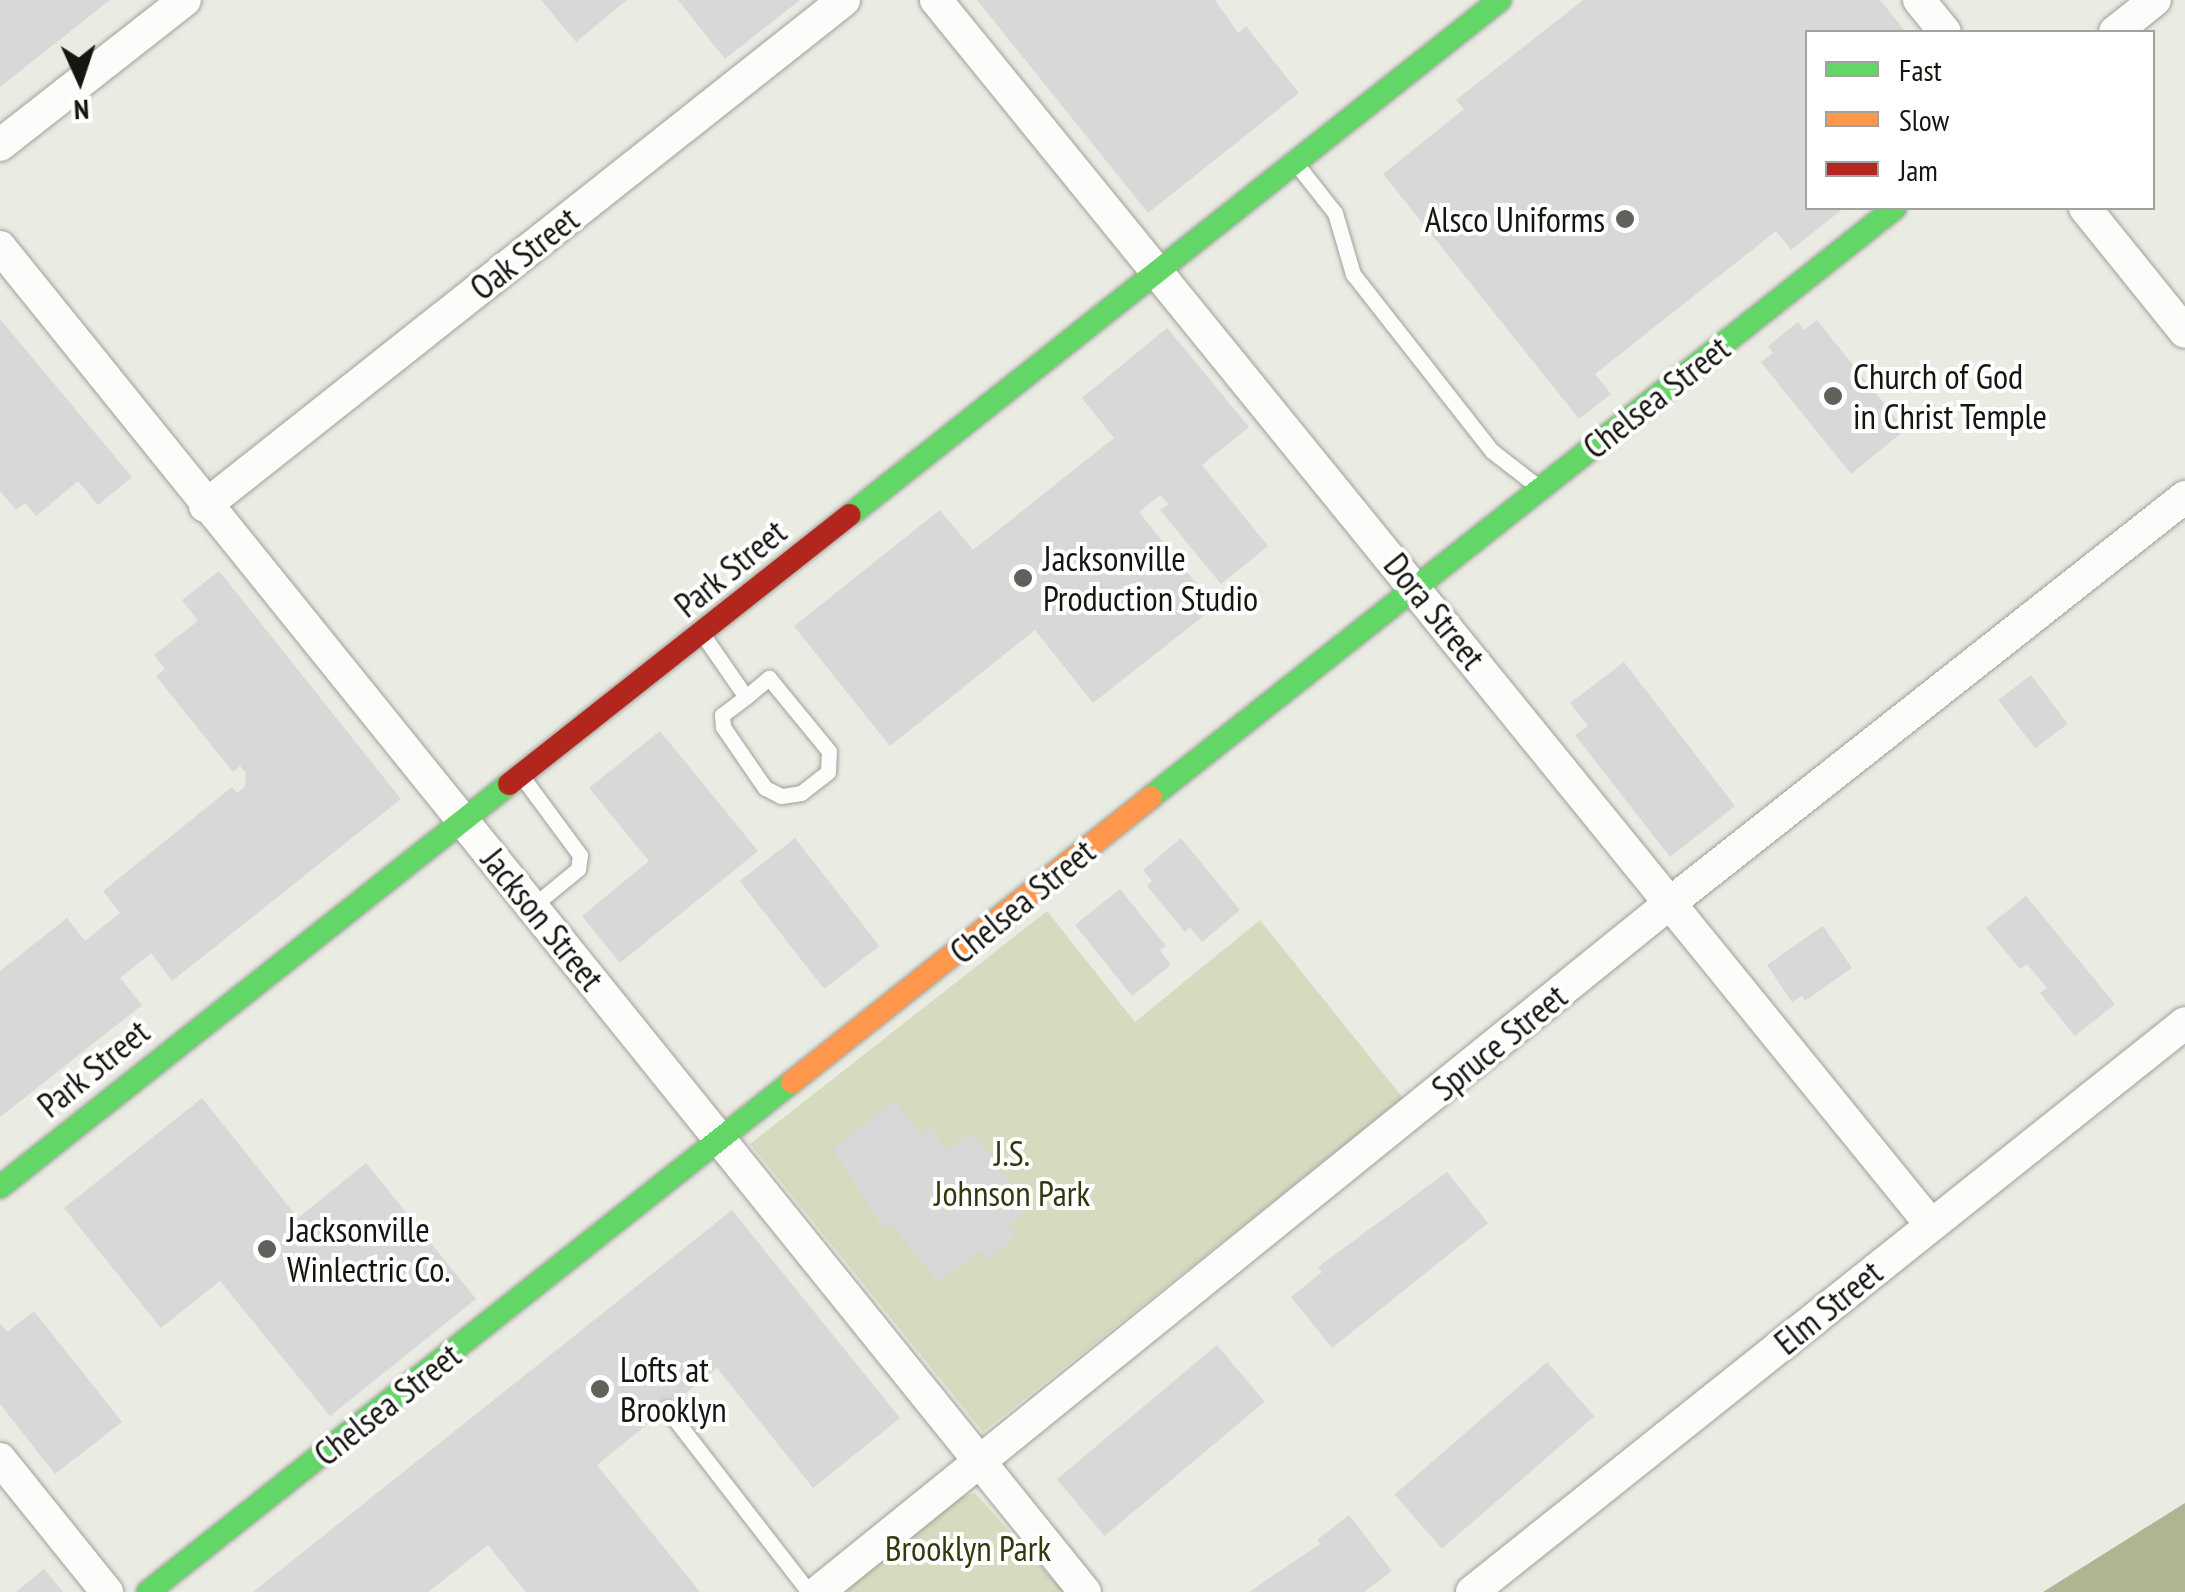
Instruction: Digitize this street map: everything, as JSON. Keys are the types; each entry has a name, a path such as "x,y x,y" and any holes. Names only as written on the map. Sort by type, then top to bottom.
{"street":[{"path":"0,145 185,0"},
{"name":"Oak Street","path":"205,506 844,0"},
{"name":"Dora Street","path":"936,0 1417,587 1930,1224"},
{"name":"Park Street","path":"0,1188 462,818 522,778 1500,0"},
{"path":"1918,0 1942,30"},
{"path":"2117,30 2155,0"},
{"name":"Chelsea Street","path":"148,1592 1892,210"},
{"path":"2087,210 2185,332"},
{"name":"Jackson Street","path":"0,247 205,506 462,818 1085,1592"},
{"name":"Spruce Street","path":"818,1592 1670,902 2185,498"},
{"name":"Elm Street","path":"1472,1592 2185,1023"},
{"path":"0,1459 107,1592"}],"lane":[{"path":"1296,162 1334,214 1352,274 1492,452 1527,473 1540,489"},
{"path":"702,635 746,697"},
{"path":"769,678 829,751 828,772 801,792 780,796 765,788 723,727 722,715 746,697 769,678"},
{"path":"522,778 580,855 578,868 533,906"},
{"path":"666,1409 809,1592"}],"green space":[{"name":"J.S. Johnson Park","path":"1047,911 1135,1022 1260,920 1403,1098 983,1432 750,1144"},
{"name":"Brooklyn Park","path":"975,1493 1064,1592 841,1592 958,1498"}],"shaded area":[{"path":"2185,1503 2185,1592 2043,1592"}],"building":[{"path":"0,0 110,0 0,87"},
{"path":"541,0 627,0 576,42"},
{"path":"678,0 800,0 725,59"},
{"path":"977,0 1215,0 1238,33 1246,26 1299,93 1148,213"},
{"name":"Alsco Uniforms","path":"1583,0 1880,0 1904,30 1805,30 1805,210 1841,210 1791,250 1776,231 1595,374 1611,394 1579,419 1383,174 1464,109 1456,100"},
{"path":"0,319 132,477 98,505 78,481 36,516 25,503 16,510 0,491"},
{"name":"Church of God in Christ Temple","path":"1817,320 1905,430 1851,474 1761,362 1773,353 1768,346 1798,322 1804,330"},
{"name":"Jacksonville Production Studio","path":"1167,328 1249,427 1202,465 1268,546 1221,584 1160,510 1169,504 1160,495 1139,512 1215,607 1093,703 1035,630 890,746 794,626 940,510 973,550 1114,438 1082,398"},
{"path":"219,571 401,799 172,981 151,953 120,978 142,1005 0,1117 0,971 67,918 85,941 120,913 103,891 232,787 237,793 245,787 246,773 240,766 233,772 156,676 165,669 154,655 198,621 182,600"},
{"path":"1624,662 1735,806 1670,857 1575,735 1588,726 1570,703"},
{"path":"2031,675 2068,724 2035,748 1998,700"},
{"path":"660,731 758,851 620,963 582,916 649,861 589,788"},
{"path":"795,838 879,946 824,989 740,881"},
{"path":"1181,838 1240,910 1202,942 1190,927 1185,932 1147,886 1152,881 1143,870"},
{"path":"1120,889 1166,946 1160,950 1171,965 1132,996 1075,925"},
{"path":"2026,896 2115,1004 2075,1036 2040,993 2047,988 2027,964 2020,969 1986,928"},
{"path":"1823,926 1852,968 1805,1001 1802,996 1792,1002 1767,965"},
{"name":"Jacksonville Winlectric Co.","path":"202,1098 298,1218 366,1163 476,1299 330,1416 220,1281 161,1328 64,1208"},
{"path":"895,1101 920,1134 930,1127 948,1151 971,1132 1030,1207 1007,1225 1016,1236 987,1259 980,1251 938,1283 892,1224 884,1230 833,1149"},
{"path":"1447,1172 1488,1223 1332,1348 1291,1297 1322,1272 1318,1267"},
{"name":"Lofts at Brooklyn","path":"732,1210 900,1418 813,1488 717,1368 597,1465 700,1592 526,1592 488,1545 428,1592 253,1592"},
{"path":"34,1311 122,1422 55,1474 0,1404 0,1323 7,1332"},
{"path":"1217,1345 1265,1402 1104,1536 1057,1479"},
{"path":"1547,1362 1594,1416 1442,1549 1395,1495"},
{"path":"1349,1515 1392,1571 1364,1592 1249,1592 1320,1544 1317,1540"},
{"path":"44,1569 63,1592 16,1592"}],"traffic: fast":[{"path":"850,515 1500,0"},
{"path":"1151,797 1892,210"},
{"path":"0,1187 509,784"},
{"path":"148,1592 792,1082"}],"traffic: slow":[{"path":"792,1082 1151,797"}],"traffic: jam":[{"path":"509,784 850,515"}],"place":[{"name":"Alsco Uniforms","path":"1625,219"},
{"name":"Church of God in Christ Temple","path":"1833,396"},
{"name":"Jacksonville Production Studio","path":"1023,578"},
{"name":"Jacksonville Winlectric Co.","path":"267,1249"},
{"name":"Lofts at Brooklyn","path":"600,1389"}]}
